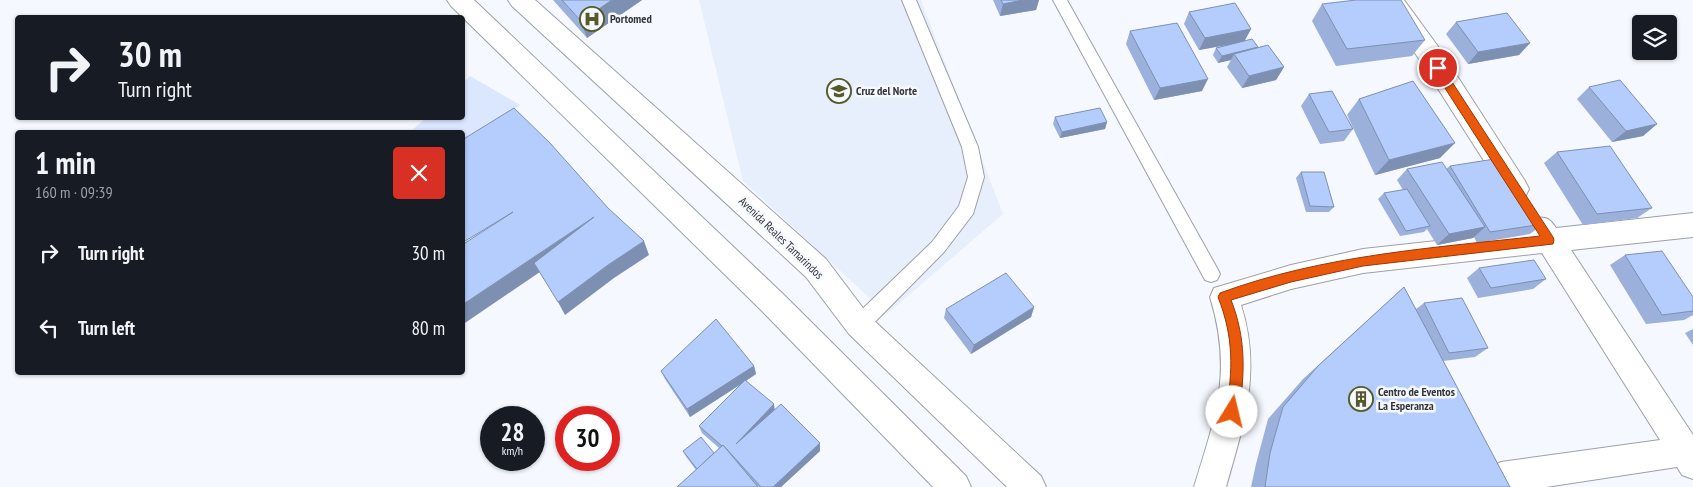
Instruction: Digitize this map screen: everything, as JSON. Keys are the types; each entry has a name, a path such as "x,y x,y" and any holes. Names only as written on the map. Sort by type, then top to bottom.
{"main road":[{"path":"460,0 772,302 955,487"},
{"path":"483,23 520,0"},
{"name":"Avenida Reales Tamarindos","path":"520,0 816,268 859,325 1030,487"},
{"path":"1391,0 1428,52 1690,455 1501,478"},
{"path":"1210,487 1232,412 1238,377 1238,347 1233,319 1224,297 1291,277 1363,261 1693,225"}],"lane":[{"path":"859,325 938,247 967,208 976,177 970,147 908,0"},
{"path":"1060,0 1211,274"}],"shaded area":[{"name":"Cruz del Norte","path":"699,0 921,0 1003,214 887,314 743,181"},
{"path":"470,76 520,105 465,144 465,130 412,130 424,120 465,120 465,81"}],"building":[{"path":"562,0 612,0 581,21"},
{"path":"1001,0 1023,0 1003,4"},
{"path":"1356,0 1401,0 1425,40 1347,49 1322,4"},
{"path":"1235,3 1251,29 1205,38 1189,12"},
{"path":"1507,13 1530,43 1478,52 1456,22"},
{"path":"1177,23 1208,79 1160,88 1130,31"},
{"path":"1252,39 1258,47 1222,56 1216,48"},
{"path":"1268,45 1284,67 1249,76 1234,54"},
{"path":"1620,80 1657,124 1626,131 1589,87"},
{"path":"1413,81 1455,143 1389,160 1359,99"},
{"path":"1332,91 1353,129 1329,132 1309,94"},
{"path":"514,108 550,143 608,208 644,241 558,302 534,263 594,217 465,303 465,243 513,212 465,241 465,138"},
{"path":"1100,108 1107,122 1062,132 1055,117"},
{"path":"1610,146 1652,208 1597,214 1557,152"},
{"path":"1501,158 1543,224 1490,232 1450,166"},
{"path":"1442,162 1485,227 1449,234 1407,169"},
{"path":"1301,172 1324,172 1334,207 1310,206"},
{"path":"1407,189 1430,226 1406,231 1384,193"},
{"path":"1662,251 1693,297 1693,311 1662,315 1625,255"},
{"path":"1534,260 1546,279 1491,288 1479,268"},
{"path":"1006,273 1034,307 974,345 946,309"},
{"name":"Centro de Eventos La Esperanza","path":"1404,287 1510,487 1265,487 1270,453 1283,407 1318,366"},
{"path":"1462,298 1488,348 1449,353 1424,303"},
{"path":"716,319 754,366 687,409 661,371"},
{"path":"745,380 774,404 736,444 781,404 820,443 773,487 761,487 723,445 699,426"},
{"path":"701,437 714,453 697,469 683,451"},
{"path":"723,445 758,487 677,487"}],"place":[{"name":"Portomed","path":"592,19"},
{"name":"Cruz del Norte","path":"839,91"},
{"name":"Centro de Eventos La Esperanza","path":"1361,399"}],"route":[{"path":"1232,412 1238,377 1238,347 1233,319 1224,297 1291,277 1363,261 1549,240 1438,68"}]}
